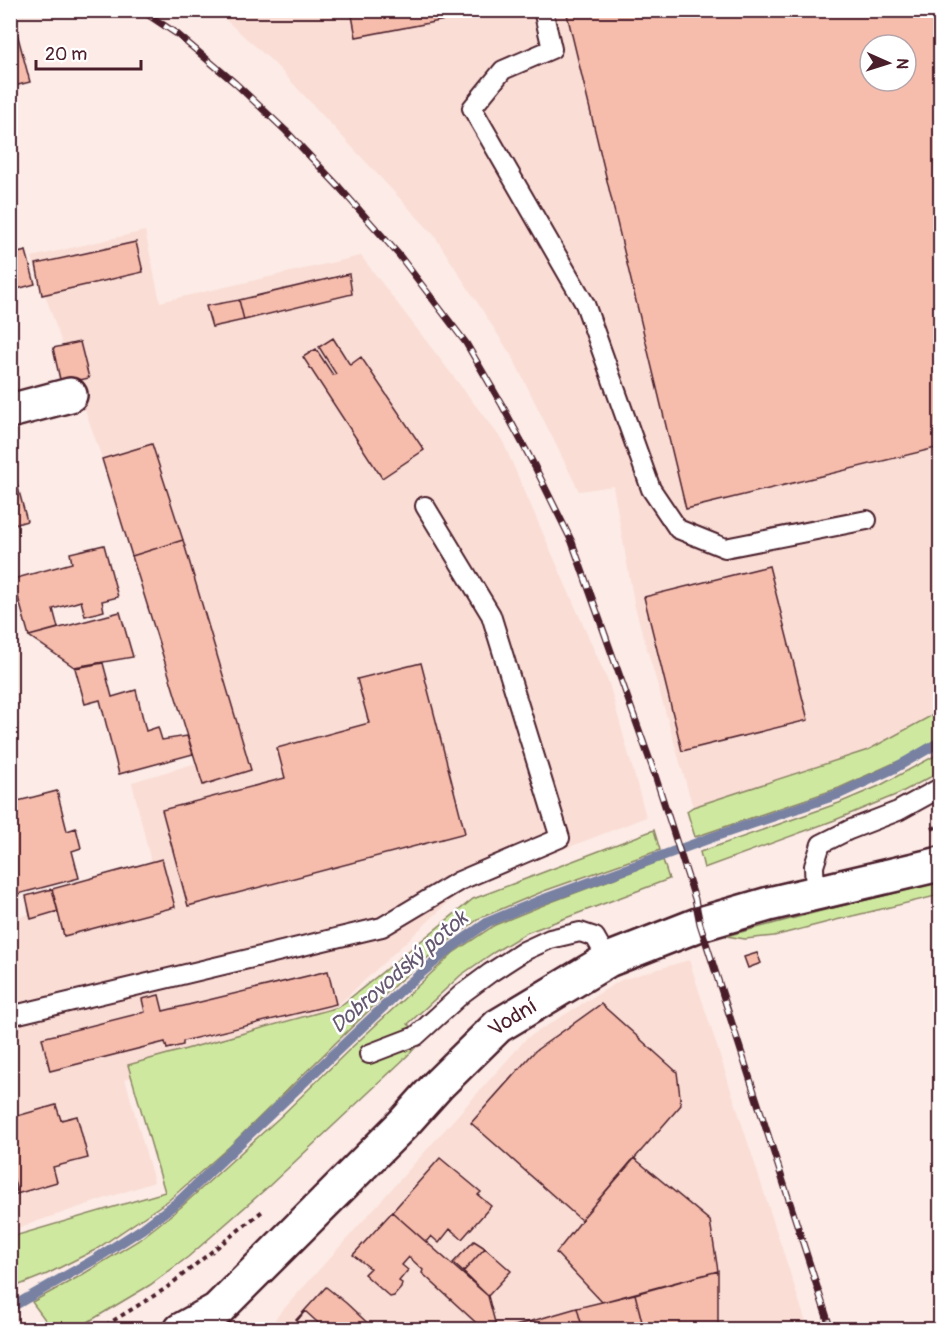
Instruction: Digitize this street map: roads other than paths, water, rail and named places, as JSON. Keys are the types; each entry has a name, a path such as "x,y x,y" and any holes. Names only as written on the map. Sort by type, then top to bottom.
{"main road":[{"path":"10,411 70,395"},
{"name":"Vodní","path":"182,1329 217,1310 404,1124 438,1085 498,1026 608,960 700,924 769,904 940,864"}],"lane":[{"path":"543,10 552,49 503,70 472,108 585,304 651,489 678,529 725,548 867,520"},
{"path":"10,1017 382,927 459,881 560,838 491,615 425,506"},
{"path":"815,893 814,866 821,844 849,830 898,811 940,788"},
{"path":"369,1054 416,1036 490,972 524,951 550,939 580,932 595,937 608,960"}],"waterway":[{"name":"Dobrovodský potok","path":"10,1308 97,1258 142,1229 179,1201 399,992 451,948 488,922 716,836 839,794 895,768 940,742"}],"railway":[{"path":"141,10 177,34 235,83 286,131 399,255 466,343 535,467 572,542 654,772 695,899 700,924 831,1330"}]}
